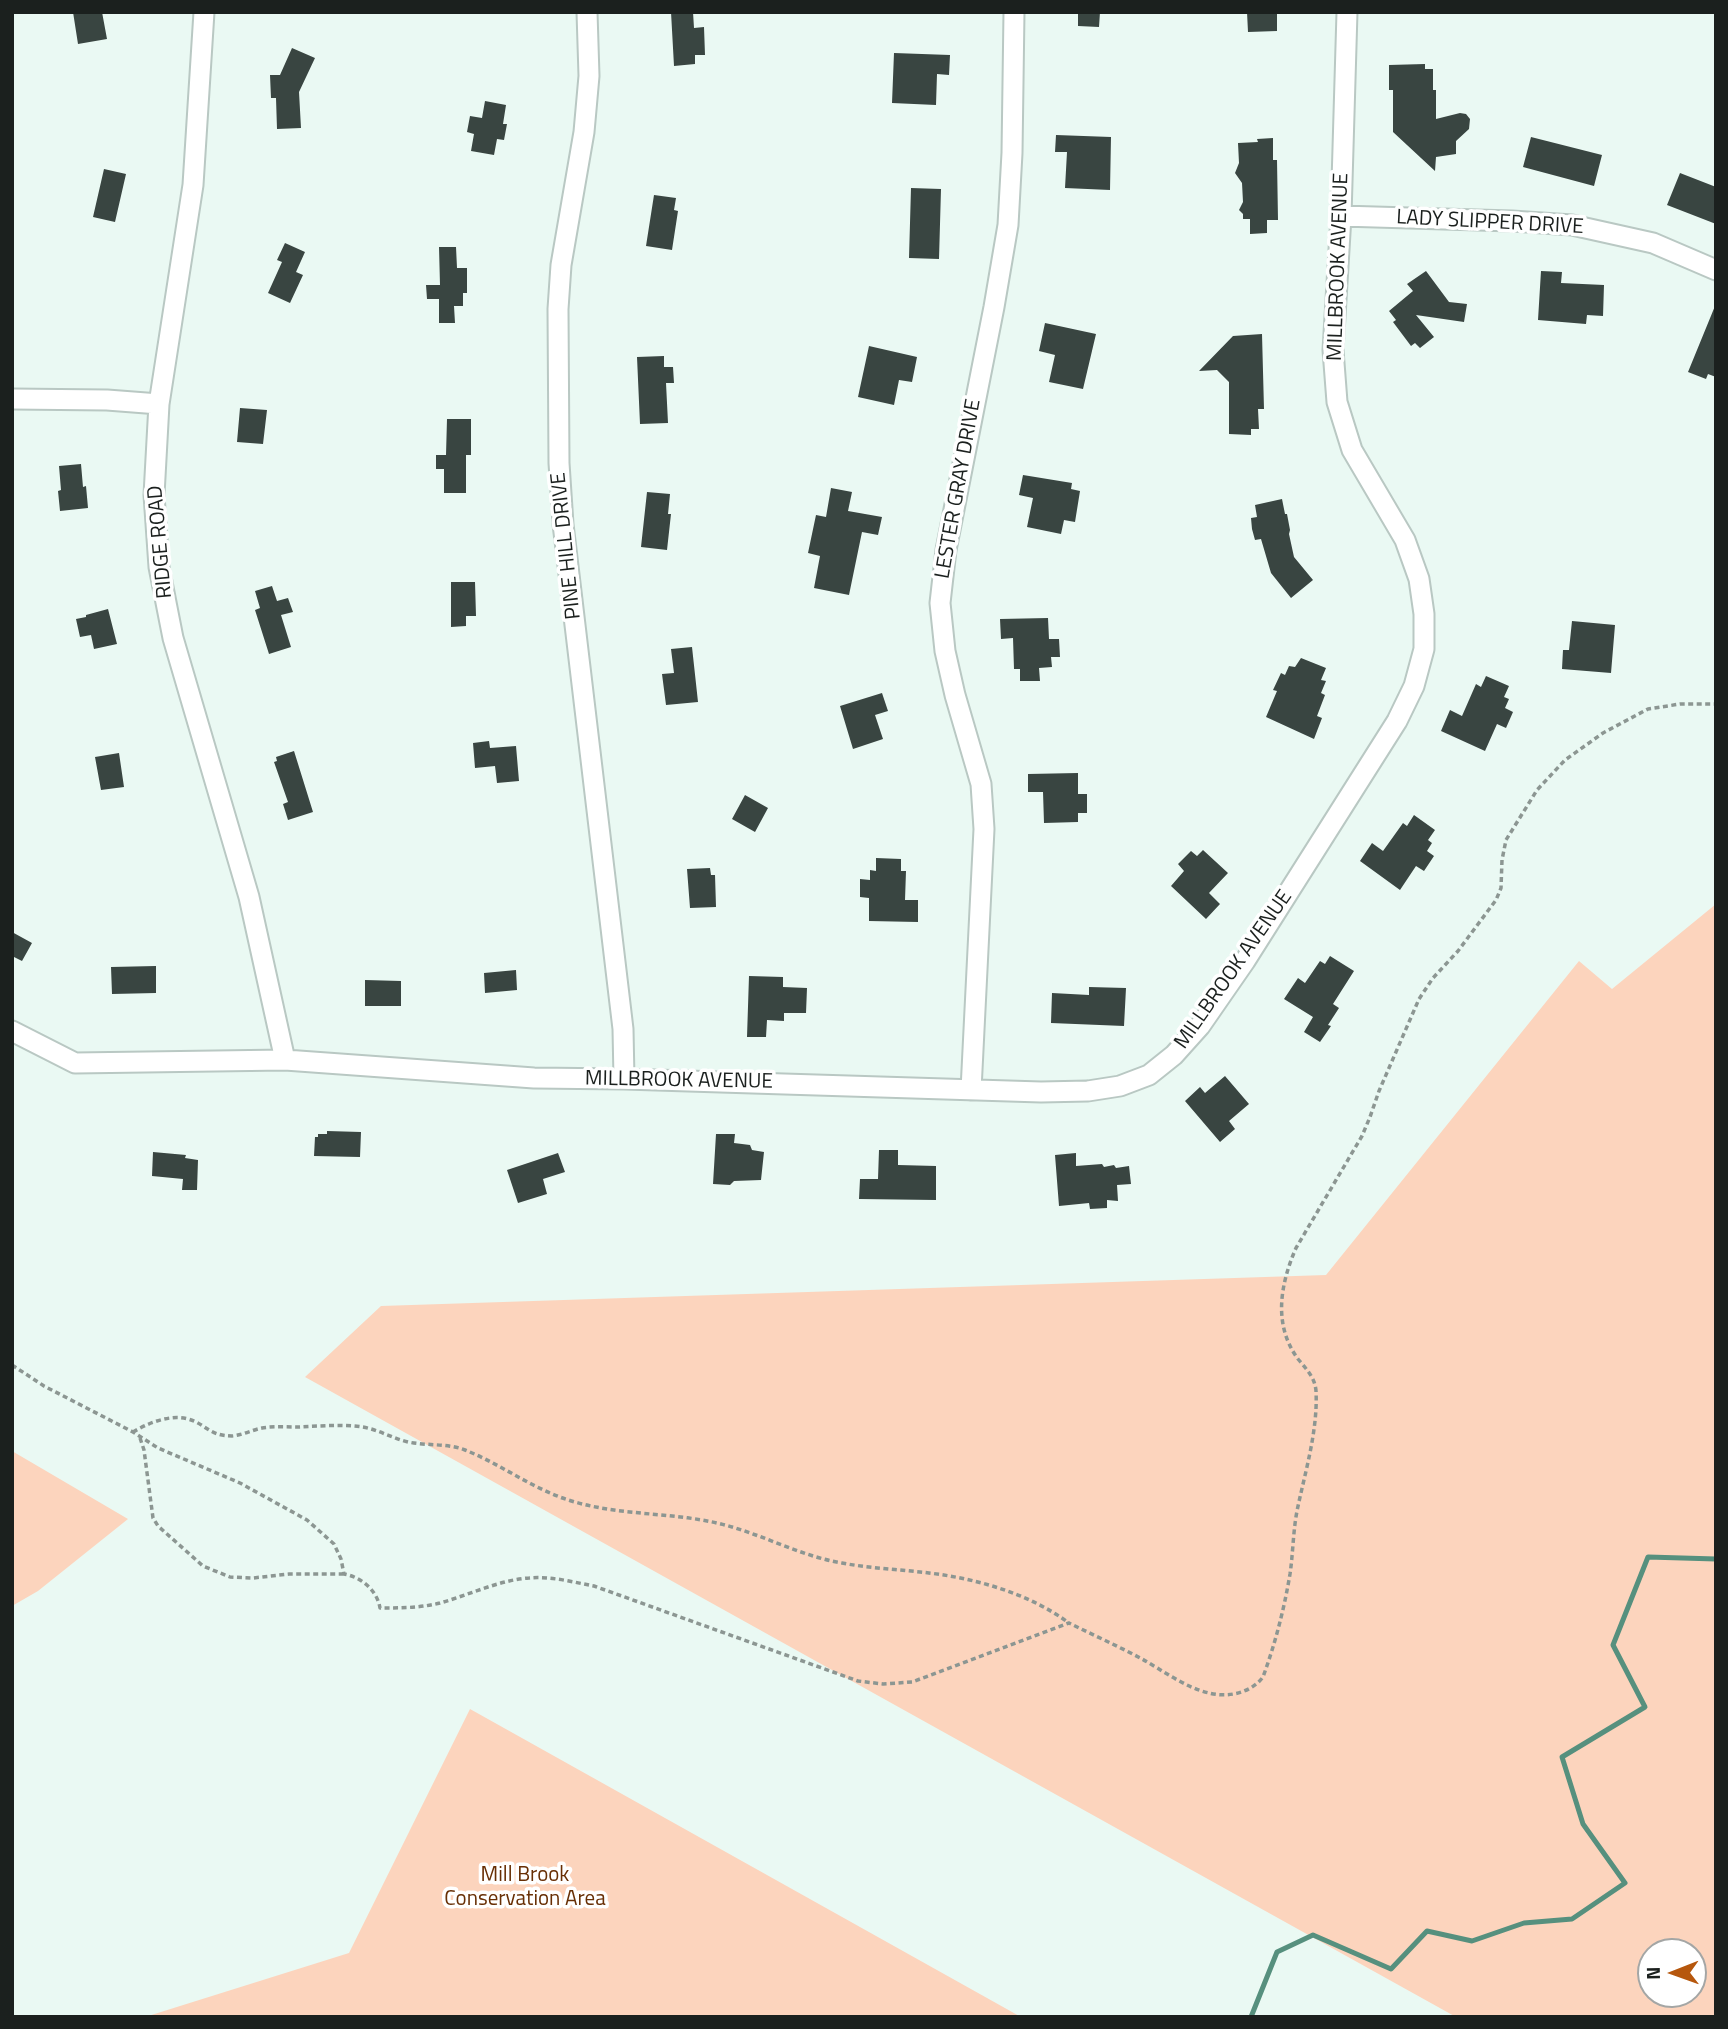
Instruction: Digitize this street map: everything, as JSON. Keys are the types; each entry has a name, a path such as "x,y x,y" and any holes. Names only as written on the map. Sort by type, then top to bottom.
{"street":[{"name":"RIDGE ROAD","path":"204,12 193,185 159,404 154,495 161,579 173,638 249,897 285,1060"},
{"name":"PINE HILL DRIVE","path":"587,12 589,76 584,132 561,265 558,309 559,463 563,524 623,1029 624,1079"},
{"name":"LESTER GRAY DRIVE","path":"971,1090 984,829 981,784 945,651 940,603 946,550 1008,225 1014,12"},
{"name":"MILLBROOK AVENUE","path":"12,1031 75,1063 285,1060 534,1079 624,1079 1041,1092 1088,1091 1120,1086 1149,1075 1174,1055 1200,1026 1245,961 1397,721 1414,685 1424,649 1424,614 1419,579 1405,540 1352,450 1337,402 1333,350 1341,216 1347,12"},
{"name":"LADY SLIPPER DRIVE","path":"1341,216 1572,225 1653,243 1716,270"},
{"path":"12,399 107,400 159,404"}],"path":[{"path":"133,1432 147,1424 178,1418 189,1419 212,1433 226,1436 268,1427 350,1426 371,1429 409,1442 463,1450 527,1483 572,1501 608,1510 675,1516 723,1524 841,1563 974,1581 1026,1598 1171,1676 1209,1693 1237,1693 1250,1689 1263,1677 1285,1607 1297,1515 1308,1467 1316,1406 1313,1378 1289,1346 1283,1328 1281,1298 1296,1248 1362,1136 1419,999 1496,900 1501,888 1506,840 1537,790 1565,760 1603,733 1648,709 1680,704 1716,704"},
{"path":"12,1365 44,1386 133,1432 158,1448 240,1482 307,1520 334,1544 344,1574"},
{"path":"139,1437 144,1450 153,1518 158,1526 203,1566 239,1579 296,1574 351,1575 376,1594 380,1608 438,1603 529,1577 561,1580 594,1586 858,1681 883,1684 912,1682 1069,1623"}],"green space":[{"path":"1716,904 1716,2017 1456,2017 305,1377 381,1306 1326,1275 1579,961 1612,989"},
{"path":"12,1451 128,1519 38,1591 12,1606"},
{"name":"Mill Brook Conservation Area","path":"470,1709 1021,2017 145,2017 349,1953"}],"building":[{"path":"73,12 102,12 107,39 78,44"},
{"path":"671,12 693,12 694,28 704,27 705,55 695,55 695,64 674,66"},
{"path":"1078,12 1100,12 1099,27 1078,26"},
{"path":"1247,12 1277,12 1277,31 1248,32"},
{"path":"292,48 315,58 299,92 301,128 277,129 276,98 271,98 270,75 280,75"},
{"path":"894,53 950,55 949,75 937,74 936,105 892,103"},
{"path":"1425,64 1425,69 1433,69 1436,119 1460,113 1466,114 1470,119 1469,129 1456,141 1456,154 1436,157 1435,171 1393,132 1393,90 1389,90 1389,65"},
{"path":"485,101 506,105 504,140 497,139 494,155 471,151 474,134 467,132 470,116 482,118"},
{"path":"1056,135 1111,137 1110,190 1065,188 1067,152 1055,152"},
{"path":"1531,137 1602,155 1594,186 1523,167"},
{"path":"1273,138 1273,160 1277,160 1278,220 1267,220 1267,233 1250,234 1250,219 1243,219 1239,210 1243,202 1242,183 1235,173 1239,163 1238,143"},
{"path":"104,169 126,174 115,222 93,217"},
{"path":"1680,173 1716,187 1716,224 1667,205"},
{"path":"911,188 941,189 939,259 909,258"},
{"path":"654,195 676,198 674,210 678,211 672,250 646,246"},
{"path":"285,243 305,252 296,272 303,275 290,303 268,293 282,262 277,260"},
{"path":"439,247 456,247 457,268 467,268 467,293 463,293 463,306 454,306 455,323 439,323 439,299 427,299 426,285 440,285"},
{"path":"1426,271 1449,302 1467,304 1464,322 1416,315 1434,337 1420,348 1415,343 1411,346 1393,322 1396,320 1389,311 1413,291 1407,284"},
{"path":"1541,271 1562,272 1561,283 1604,285 1603,316 1587,315 1586,324 1538,320"},
{"path":"1715,306 1716,377 1708,374 1706,379 1688,372"},
{"path":"1045,323 1096,334 1083,389 1049,382 1055,355 1039,351"},
{"path":"1262,334 1264,409 1258,409 1259,429 1251,429 1251,435 1229,434 1229,382 1217,370 1199,371 1233,336"},
{"path":"869,346 917,357 912,382 899,380 894,405 858,397"},
{"path":"664,356 664,367 673,367 674,383 666,383 668,423 640,424 637,357"},
{"path":"240,408 267,410 263,444 237,442"},
{"path":"447,419 471,419 471,455 466,455 466,493 444,493 444,469 436,469 436,455 446,455"},
{"path":"81,464 88,508 60,511 59,466"},
{"path":"1023,475 1072,483 1071,489 1080,491 1075,522 1064,520 1061,534 1027,527 1033,498 1019,495"},
{"path":"831,488 852,492 848,511 882,517 878,535 862,532 849,595 814,588 820,556 808,553 816,515 826,517"},
{"path":"647,492 670,494 667,550 641,547"},
{"path":"1282,499 1294,557 1313,580 1291,598 1271,573 1261,539 1255,540 1251,518 1257,517 1255,505"},
{"path":"451,582 475,582 476,616 466,616 466,626 451,627"},
{"path":"272,586 277,601 288,598 293,612 281,615 291,647 269,654 255,610 260,608 255,591"},
{"path":"108,609 117,644 94,649 91,635 80,637 76,619"},
{"path":"1048,618 1049,639 1059,639 1060,657 1051,657 1052,667 1039,668 1040,681 1020,681 1020,669 1014,669 1013,638 1001,639 1000,619"},
{"path":"1572,621 1615,625 1611,673 1562,669 1563,650 1569,650"},
{"path":"692,647 698,702 666,705 662,674 674,673 671,649"},
{"path":"1301,658 1326,668 1321,680 1326,681 1321,693 1325,695 1317,716 1322,718 1314,739 1266,717 1281,673 1285,675 1289,666 1295,667"},
{"path":"1486,676 1509,686 1504,697 1509,699 1505,708 1513,712 1506,728 1497,724 1485,751 1441,731 1450,710 1462,716 1476,684 1481,687"},
{"path":"882,693 888,711 875,715 883,739 853,749 840,706"},
{"path":"489,741 490,748 516,746 519,781 497,783 495,766 475,768 473,743"},
{"path":"294,751 313,812 288,820 283,804 288,802 274,762 277,761 276,757"},
{"path":"119,753 124,787 101,790 95,757"},
{"path":"1078,773 1078,794 1087,794 1087,813 1078,813 1078,822 1044,823 1043,792 1028,792 1028,774"},
{"path":"745,795 768,808 755,832 732,819"},
{"path":"1414,815 1435,830 1428,840 1432,843 1427,851 1434,856 1424,871 1416,866 1400,890 1360,861 1372,843 1383,851 1403,823 1407,826"},
{"path":"1203,850 1228,873 1209,893 1220,904 1206,919 1171,886 1184,871 1178,864 1191,851 1197,856"},
{"path":"876,858 901,859 901,871 906,871 905,900 918,900 918,922 869,921 869,898 860,897 860,879 870,880 870,870 876,871"},
{"path":"710,868 711,875 715,875 716,907 690,908 687,869"},
{"path":"12,932 32,943 22,961 12,956"},
{"path":"1330,956 1354,971 1333,1004 1339,1008 1320,1042 1304,1032 1313,1017 1284,999 1298,978 1305,983 1320,961 1325,964"},
{"path":"156,966 156,993 112,994 111,967"},
{"path":"516,970 517,990 485,993 484,973"},
{"path":"749,976 783,977 783,987 807,988 806,1013 784,1013 784,1021 767,1020 766,1037 747,1037"},
{"path":"365,980 401,981 401,1006 365,1006"},
{"path":"1089,987 1126,988 1124,1026 1051,1023 1052,993 1089,995"},
{"path":"1225,1076 1249,1104 1229,1121 1235,1129 1220,1142 1185,1101 1200,1087 1205,1093"},
{"path":"327,1131 361,1132 360,1157 314,1156 315,1137 318,1137 318,1134 327,1134"},
{"path":"716,1134 735,1134 734,1143 750,1145 752,1150 764,1152 761,1180 734,1181 730,1185 713,1184"},
{"path":"879,1150 898,1150 898,1165 936,1166 936,1200 859,1199 860,1179 878,1179"},
{"path":"153,1152 186,1155 185,1158 198,1160 197,1190 182,1190 183,1179 152,1176"},
{"path":"558,1153 565,1172 543,1179 547,1194 518,1203 507,1170"},
{"path":"1076,1153 1076,1166 1129,1166 1131,1184 1117,1185 1118,1201 1107,1200 1107,1208 1090,1209 1089,1203 1059,1206 1055,1155"}],"waterway":[{"path":"1251,2017 1277,1952 1313,1935 1391,1969 1427,1931 1472,1941 1524,1923 1572,1919 1625,1883 1583,1824 1562,1757 1645,1707 1613,1645 1648,1557 1716,1559"}]}
